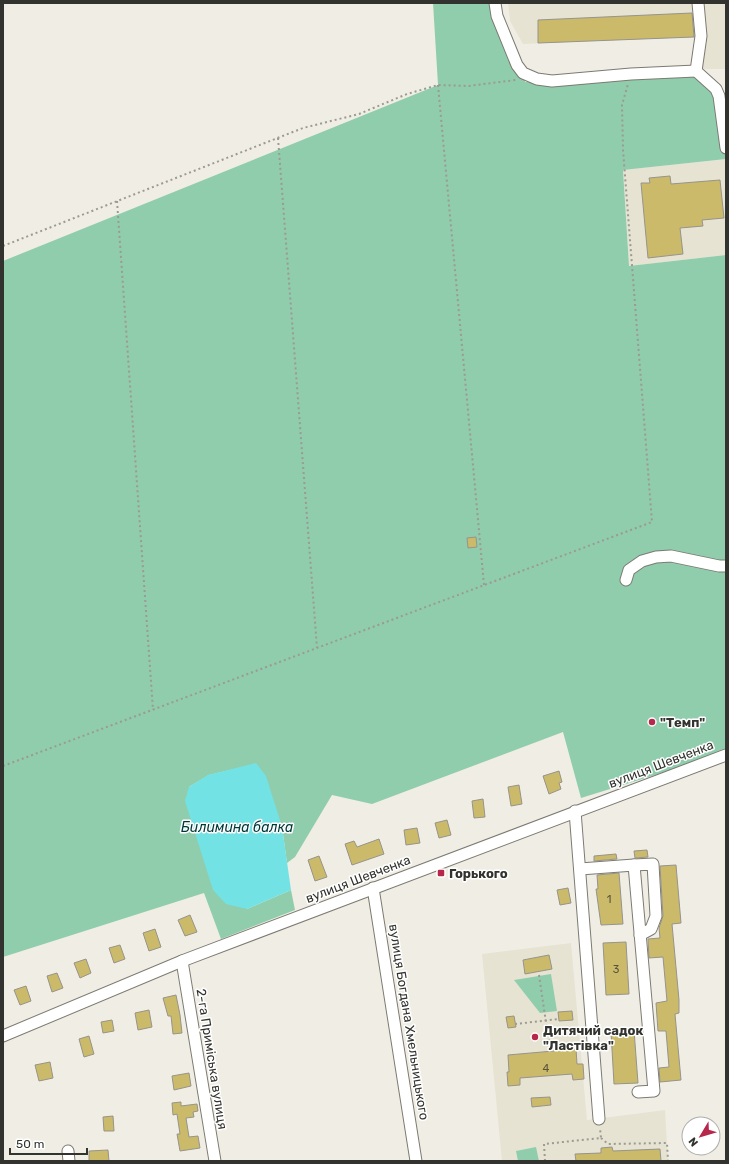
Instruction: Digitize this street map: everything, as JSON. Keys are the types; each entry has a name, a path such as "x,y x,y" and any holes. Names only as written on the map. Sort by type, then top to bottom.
{"street":[{"path":"495,3 496,16 517,65 524,73 537,79 552,81 631,74 696,71 716,89 720,96 726,148"},
{"path":"696,71 701,36 698,3"},
{"path":"626,580 629,570 642,561 656,557 672,556 719,566 726,566"},
{"name":"вулиця Шевченка","path":"3,1036 182,961 726,755"},
{"path":"575,811 599,1119"},
{"path":"580,869 654,864 656,916 651,929 640,935"},
{"path":"634,865 654,1091 638,1092"},
{"name":"вулиця Богдана Хмельницького","path":"373,888 416,1161"},
{"name":"2-га Приміська вулиця","path":"182,961 215,1161"}],"path":[{"path":"3,766 652,522 623,150 622,105 631,74"},
{"path":"3,246 303,128 358,114 407,94 438,85 468,86 517,80"},
{"path":"438,85 484,585"},
{"path":"278,138 318,648"},
{"path":"117,201 153,710"},
{"path":"539,975 549,1043"},
{"path":"516,1024 559,1018"},
{"path":"599,1119 601,1138 608,1144 667,1142 668,1161"},
{"path":"545,1161 544,1144 601,1138"}],"shaded area":[{"path":"508,3 726,3 726,69 690,69 697,58 696,37 523,44 510,21"},
{"path":"726,159 726,255 629,266 623,170"},
{"name":"Дитячий садок \"Ластівка\"","path":"571,943 587,1120 665,1110 668,1161 502,1161 482,954"}],"green space":[{"path":"433,3 495,3 523,73 525,82 690,69 716,89 726,148 726,159 623,170 629,266 726,255 726,753 581,798 563,732 372,804 332,795 295,857 287,863 282,827 256,764 209,775 189,787 247,909 291,890 295,910 221,939 204,893 3,957 3,261 438,85"},
{"path":"551,974 557,1011 540,1013 514,980"},
{"path":"536,1147 539,1161 518,1161 516,1151"}],"water":[{"name":"Билимина балка","path":"256,763 266,776 282,827 291,890 247,909 226,904 213,890 185,801 189,787 208,775"}],"building":[{"path":"692,13 694,37 538,43 538,20"},
{"path":"670,176 671,184 720,180 724,218 702,220 703,226 680,228 683,254 648,258 641,183 650,183 649,178"},
{"path":"476,537 477,547 468,548 467,538"},
{"path":"559,771 562,782 559,783 561,789 549,794 543,776"},
{"path":"519,785 522,804 511,806 508,787"},
{"path":"483,799 485,817 474,818 472,801"},
{"path":"447,820 451,835 439,838 435,823"},
{"path":"417,828 420,843 406,845 404,830"},
{"path":"379,839 384,854 352,865 345,844 354,841 357,847"},
{"path":"647,850 648,857 635,858 634,851"},
{"path":"616,854 617,859 594,861 594,856"},
{"path":"319,856 327,877 315,881 308,860"},
{"path":"676,865 681,923 672,924 679,1000 679,1013 675,1014 681,1080 660,1082 659,1068 669,1067 666,1031 658,1031 656,1003 667,1001 663,957 649,958 648,939 660,938 659,928 663,916 660,866"},
{"path":"619,873 623,924 601,925 596,889 598,889 597,875"},
{"path":"568,888 571,903 560,905 557,890"},
{"path":"190,915 197,932 185,936 178,920"},
{"path":"155,929 161,947 149,951 143,933"},
{"path":"626,942 629,994 606,995 603,943"},
{"path":"120,945 125,959 114,963 109,948"},
{"path":"549,955 552,969 525,974 523,960"},
{"path":"86,959 91,973 80,978 74,963"},
{"path":"57,973 63,988 52,992 47,976"},
{"path":"26,986 31,1001 20,1005 14,990"},
{"path":"176,995 182,1033 173,1034 171,1016 168,1016 163,998"},
{"path":"149,1010 152,1027 138,1030 135,1013"},
{"path":"572,1011 573,1020 559,1021 558,1012"},
{"path":"514,1016 516,1027 508,1028 506,1017"},
{"path":"112,1020 114,1031 103,1033 101,1022"},
{"path":"634,1030 638,1083 614,1084 611,1032"},
{"path":"89,1036 94,1054 84,1057 79,1039"},
{"path":"576,1049 577,1064 583,1064 584,1079 573,1080 572,1074 520,1078 520,1085 508,1086 508,1055"},
{"path":"50,1062 53,1078 39,1081 35,1065"},
{"path":"189,1073 191,1086 174,1090 172,1076"},
{"path":"550,1097 551,1105 532,1107 531,1098"},
{"path":"181,1102 181,1106 197,1104 198,1111 193,1112 194,1117 186,1118 189,1137 198,1136 200,1148 180,1151 177,1134 180,1134 177,1114 173,1115 172,1103"},
{"path":"113,1116 114,1131 104,1131 103,1117"},
{"path":"612,1147 613,1151 660,1149 661,1161 576,1161 575,1154 601,1153 601,1148"},
{"path":"108,1150 109,1161 89,1161 89,1151"}],"place":[{"name":"\"Темп\"","path":"652,722"},
{"name":"Горького","path":"441,873"},
{"name":"Дитячий садок \"Ластівка\"","path":"535,1037"}]}
